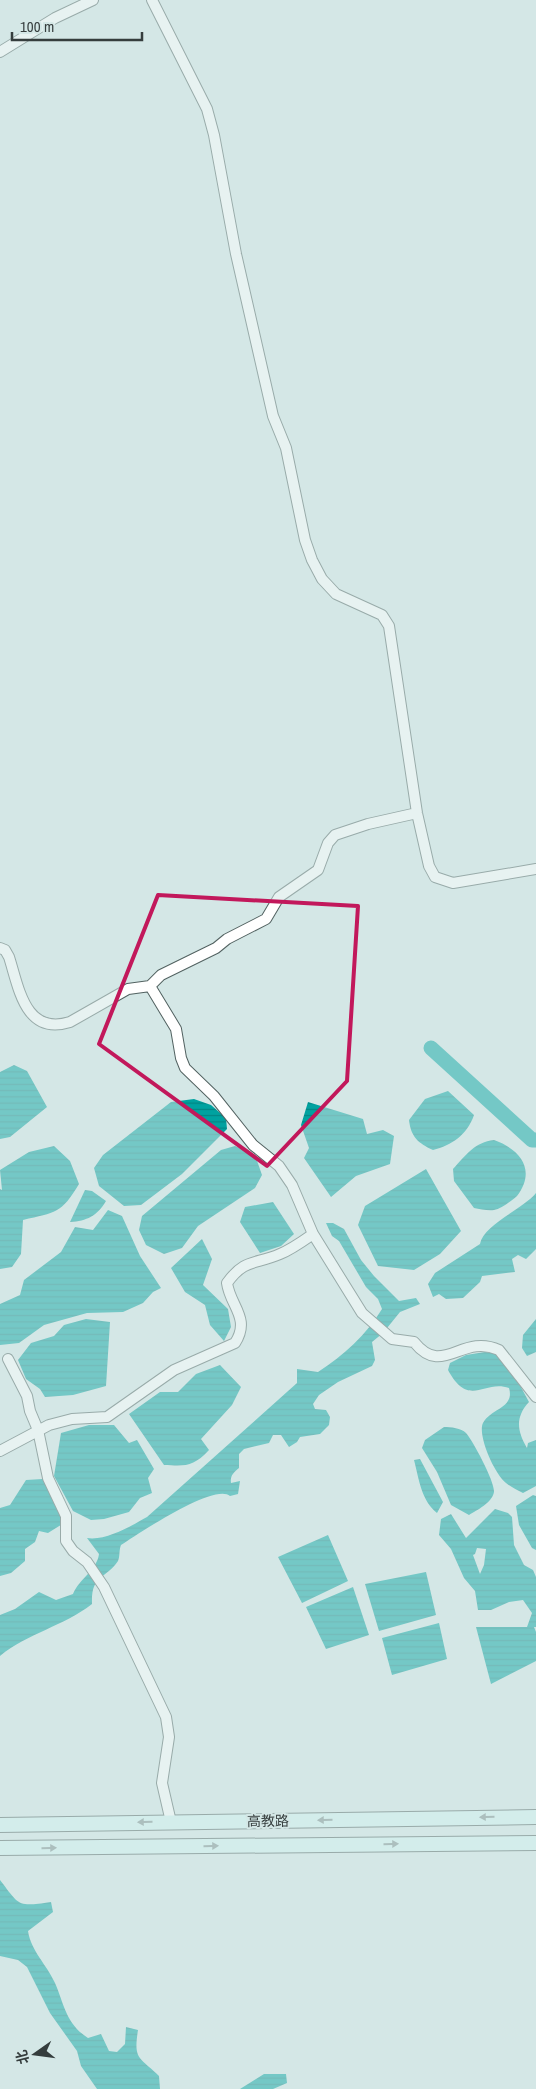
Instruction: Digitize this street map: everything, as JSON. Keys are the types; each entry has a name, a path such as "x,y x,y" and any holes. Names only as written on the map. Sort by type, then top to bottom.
{"main road":[{"name":"高教路","path":"0,1825 536,1817"},
{"name":"高教路","path":"0,1848 536,1843"}],"street":[{"path":"0,52 55,18 93,0"},
{"path":"152,0 207,109 236,254 273,416 286,448 305,540 312,560 322,579 336,594 382,615 389,626 417,814 429,866 435,877 453,883 536,869"},
{"path":"0,948 6,950 24,1004 30,1014 51,1024 60,1025 70,1022 128,989 150,986 161,975 216,948 227,939 266,919 279,897 318,870 328,843 336,835 368,824 417,814"},
{"path":"150,986 176,1029 180,1058 185,1068 214,1096 253,1146 279,1166 292,1185 313,1234 362,1313 392,1340 414,1342 422,1352 431,1357 442,1356 468,1346 492,1346 500,1350 536,1397"},
{"path":"0,1451 38,1430 72,1419 107,1417 174,1370 195,1359 235,1343 241,1334 241,1320 228,1292 227,1283 235,1272 250,1262 281,1254 313,1234"},
{"path":"8,1359 27,1396 30,1411 38,1430 48,1478 66,1516 66,1541 73,1551 87,1562 104,1587 166,1717 169,1737 162,1783 170,1822"}],"highlighted area":[{"path":"158,895 358,906 347,1081 267,1166 99,1044"}],"water":[{"path":"14,1065 27,1071 47,1107 10,1137 0,1139 0,1072"},
{"path":"448,1091 474,1115 463,1134 452,1142 433,1150 416,1139 411,1131 409,1120 425,1099"},
{"path":"194,1099 211,1105 226,1118 227,1129 182,1174 141,1205 124,1206 99,1186 94,1168 103,1155 171,1102"},
{"path":"308,1102 363,1119 367,1134 383,1130 394,1136 390,1164 356,1176 331,1197 304,1158 309,1148 301,1125"},
{"path":"494,1140 512,1149 523,1162 525,1178 523,1187 517,1196 497,1209 484,1210 474,1208 454,1181 453,1169 476,1146"},
{"path":"54,1146 70,1161 79,1184 73,1194 57,1210 23,1220 21,1254 12,1267 0,1269 0,1189 2,1190 0,1170 29,1152"},
{"path":"235,1146 255,1155 262,1175 255,1188 198,1226 182,1248 164,1254 146,1245 139,1230 142,1216 221,1150"},
{"path":"426,1169 461,1231 440,1254 414,1270 378,1266 358,1225 365,1206"},
{"path":"85,1190 92,1191 106,1201 91,1217 70,1222"},
{"path":"536,1193 536,1249 526,1259 518,1255 512,1259 515,1272 482,1276 480,1282 463,1298 446,1299 439,1294 433,1297 428,1284 435,1273 480,1244 488,1230"},
{"path":"273,1202 294,1234 281,1246 260,1253 240,1222 245,1207"},
{"path":"108,1210 122,1216 140,1256 161,1288 153,1292 143,1303 123,1312 87,1313 44,1325 19,1343 0,1345 0,1304 20,1295 24,1280 61,1252 75,1227 93,1230"},
{"path":"326,1223 333,1223 344,1229 361,1260 399,1301 416,1298 420,1304 400,1312 383,1333 372,1342 375,1360 372,1366 338,1382 319,1395 313,1404 315,1409 326,1410 330,1417 329,1425 320,1434 300,1437 297,1442 289,1447 281,1435 273,1435 269,1443 244,1449 239,1454 239,1468 231,1478 231,1483 240,1481 238,1494 209,1496 193,1502 121,1545 118,1561 96,1582 92,1594 92,1604 70,1618 22,1641 0,1656 0,1615 15,1609 39,1592 56,1600 73,1594 98,1560 99,1554 87,1538 110,1535 147,1517 297,1383 297,1369 318,1372 354,1344 376,1318 382,1309 378,1299 366,1287 339,1241 332,1236"},
{"path":"202,1239 212,1259 203,1285 228,1309 231,1327 224,1341 210,1325 205,1305 185,1292 171,1268"},
{"path":"86,1319 110,1322 106,1386 73,1395 45,1397 40,1389 26,1379 18,1360 31,1343 54,1336 64,1325"},
{"path":"536,1319 536,1352 527,1356 522,1348 523,1335"},
{"path":"485,1352 503,1354 529,1402 521,1413 519,1424 521,1436 527,1448 528,1443 536,1440 536,1486 523,1493 506,1483 497,1472 488,1454 482,1429 483,1423 487,1418 509,1400 509,1388 500,1386 470,1390 463,1388 456,1382 448,1370 450,1363 466,1355"},
{"path":"220,1365 241,1387 232,1405 201,1439 209,1450 198,1460 189,1464 164,1465 129,1414 160,1392 178,1392 196,1374"},
{"path":"89,1425 114,1425 129,1443 137,1440 154,1469 148,1478 152,1493 140,1498 129,1512 104,1519 91,1520 73,1511 54,1476 61,1433"},
{"path":"444,1427 459,1429 466,1433 483,1462 493,1487 494,1492 490,1500 469,1515 451,1505 437,1472 422,1448 425,1440"},
{"path":"420,1459 443,1502 437,1513 427,1502 421,1489 414,1460"},
{"path":"43,1479 58,1503 64,1523 48,1533 39,1531 35,1542 25,1549 25,1561 11,1573 0,1576 0,1508 10,1505 26,1480"},
{"path":"533,1495 536,1496 536,1550 532,1548 519,1525 516,1506"},
{"path":"495,1509 508,1513 512,1517 514,1545 524,1565 533,1570 536,1577 536,1627 534,1627 536,1632 536,1661 491,1684 476,1627 527,1627 532,1613 523,1600 509,1602 491,1610 478,1610 475,1591 464,1578 451,1549 439,1535 441,1519 451,1514 466,1538","holes":["477,1548 486,1549 484,1565 480,1574 473,1555"]},
{"path":"328,1535 348,1581 302,1603 278,1557"},
{"path":"426,1572 436,1615 379,1631 365,1584"},
{"path":"353,1587 369,1635 326,1649 306,1607"},
{"path":"439,1623 447,1659 392,1675 382,1638"},
{"path":"0,1880 20,1903 51,1902 53,1912 28,1931 32,1945 52,1976 70,2020 88,2038 101,2034 109,2051 117,2052 125,2044 126,2027 138,2030 137,2053 159,2076 160,2089 97,2089 81,2066 77,2051 50,2013 27,1967 18,1960 0,1956"},
{"path":"264,2074 286,2074 287,2083 273,2089 240,2089"}],"waterway":[{"path":"431,1048 532,1140 536,1140"}]}
